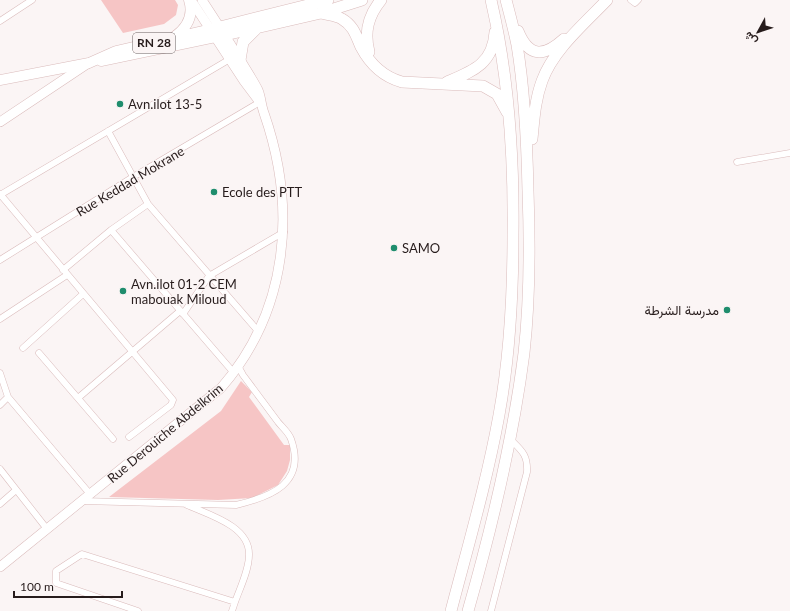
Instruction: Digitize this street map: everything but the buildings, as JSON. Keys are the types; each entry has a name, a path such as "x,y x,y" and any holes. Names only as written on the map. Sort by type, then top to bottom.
{"highway":[{"name":"RN 28","path":"218,32 328,0"},
{"path":"218,32 257,29 321,14 362,0"},
{"path":"372,62 367,42 367,28 370,15 381,0"},
{"path":"451,611 495,435 509,342 512,310 513,202 510,118 505,70 492,0"},
{"path":"506,0 523,42 530,49 540,53 556,46 602,0"},
{"path":"468,611 509,438 525,338 530,246 528,171 517,45 506,0"},
{"path":"528,171 533,118 540,87 547,70 578,29 607,0"},
{"path":"321,14 338,17 350,25 372,62 382,74 397,81 472,84 490,89 502,101 510,118"},
{"path":"444,83 472,71 486,59 493,47 496,22"},
{"path":"235,60 247,36 257,29"}],"main road":[{"path":"190,0 218,32"},
{"path":"171,38 180,33 190,19 190,0"},
{"path":"202,0 218,32"},
{"path":"0,122 89,63 113,60 218,32"},
{"name":"RN 28","path":"0,80 89,63 116,51 171,38 218,32"},
{"name":"Rue Derouiche Abdelkrim","path":"0,567 221,388 236,370 258,331 274,291 280,266 284,232 282,189 273,140 260,102 258,90 235,60 218,32"}],"street":[{"path":"0,21 32,0"},
{"path":"631,0 635,3 638,0"},
{"path":"129,437 171,405 173,400 83,294 38,238 0,195 108,130 235,60"},
{"name":"Rue Keddad Mokrane","path":"0,260 38,238 133,177 260,102"},
{"path":"108,130 148,204 258,331"},
{"path":"737,162 790,153"},
{"path":"0,319 65,272 111,230 148,204"},
{"path":"82,501 236,505 257,500 277,492 286,483 295,463 290,438 243,375 236,370 182,312 111,230"},
{"path":"78,398 132,351 182,312 209,276 284,232"},
{"path":"23,348 83,294"},
{"path":"39,353 113,439"},
{"path":"0,373 8,397 90,494"},
{"path":"0,405 8,397"},
{"path":"491,611 527,472 527,461 523,452 509,438"},
{"path":"0,469 47,529"},
{"path":"0,504 16,490"},
{"path":"185,504 230,524 240,533 248,544 249,555 232,611"},
{"path":"138,611 56,583 56,571 82,554 235,602"}],"shaded area":[{"path":"101,0 175,0 178,5 176,15 164,24 123,33"},
{"path":"241,381 252,392 249,397 284,445 290,445 290,460 287,471 278,485 252,498 218,500 109,497 221,411"}],"place":[{"name":"Avn.ilot 13-5","path":"120,104"},
{"name":"Ecole des PTT","path":"214,192"},
{"name":"SAMO","path":"394,248"},
{"name":"Avn.ilot 01-2 CEM mabouak Miloud","path":"123,291"},
{"name":"مدرسة الشرطة","path":"727,310"}]}
